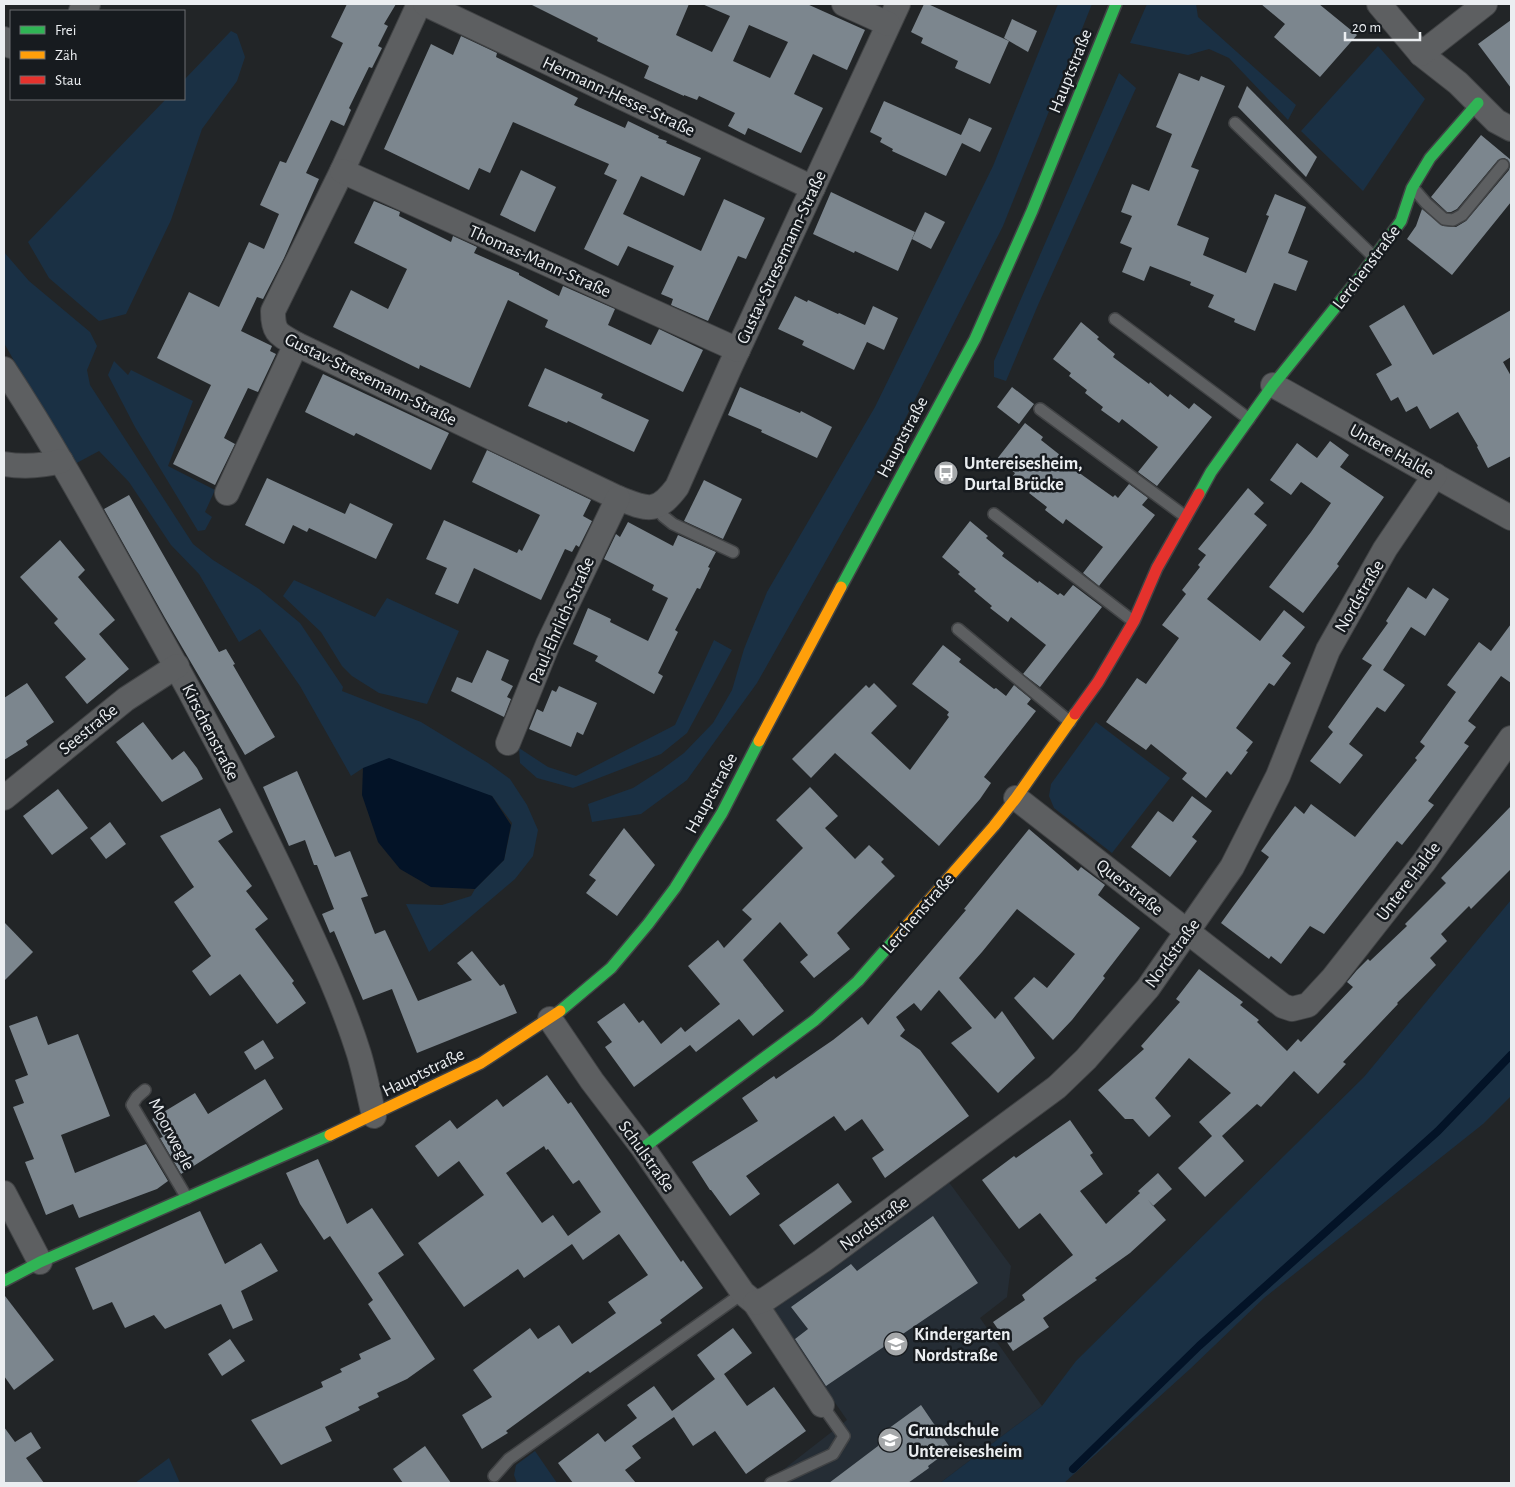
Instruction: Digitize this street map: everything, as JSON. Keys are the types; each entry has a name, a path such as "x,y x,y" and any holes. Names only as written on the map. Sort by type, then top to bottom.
{"main road":[{"name":"Hauptstraße","path":"4,1281 40,1262 374,1116 481,1063 550,1019 611,968 675,888 722,813 768,723 975,339 1032,211 1116,4"},
{"name":"Lerchenstraße","path":"643,1148 815,1020 858,981 994,826 1016,798 1107,668 1134,621 1157,568 1211,472 1273,385 1401,221 1412,188 1430,158 1478,103"}],"street":[{"name":"Gustav-Stresemann-Straße","path":"420,4 342,171 273,311 273,324 280,335 296,344 618,498 644,507 659,506 666,501 677,487 893,14"},
{"name":"Hermann-Hesse-Straße","path":"425,4 814,188"},
{"path":"844,4 893,14"},
{"path":"1379,4 1421,54 1458,83 1496,121 1511,129"},
{"path":"1421,54 1485,4"},
{"name":"Thomas-Mann-Straße","path":"342,171 738,350"},
{"path":"227,493 296,344"},
{"name":"Kirschenstraße","path":"4,369 32,411 177,666 206,718 264,834 327,969 360,1055 374,1116"},
{"name":"Untere Halde","path":"1273,385 1511,518"},
{"path":"4,464 18,466 46,465 61,461"},
{"name":"Nordstraße","path":"749,1298 766,1299 822,1261 1057,1087 1086,1059 1148,988 1232,867 1278,776 1328,650 1385,549 1435,475"},
{"name":"Paul-Ehrlich-Straße","path":"508,743 548,644 618,498"},
{"name":"Seestraße","path":"4,798 126,699 177,666"},
{"name":"Untere Halde","path":"1292,1009 1308,1005 1333,978 1424,862 1511,738"},
{"name":"Querstraße","path":"1016,798 1283,1006 1292,1009"},
{"name":"Schulstraße","path":"550,1019 592,1081 643,1148 749,1298 822,1405"},
{"path":"4,1193 40,1262"}],"lane":[{"path":"1235,122 1374,257"},
{"path":"1412,188 1426,204 1444,219 1453,220 1462,215 1503,165"},
{"path":"1115,319 1249,419"},
{"path":"1040,409 1186,517"},
{"path":"659,506 663,516 673,524 732,552"},
{"path":"994,514 1134,621"},
{"path":"958,629 1070,722"},
{"name":"Moorwegle","path":"145,1090 132,1105 187,1198"},
{"path":"494,1476 508,1459 749,1298"},
{"path":"771,1483 833,1454 844,1436 822,1405"}],"shaded area":[{"path":"1058,4 1092,4 1003,226 898,433 757,683 687,780 641,814 592,822 588,804 633,788 684,753 713,723 732,690 744,649 767,592 875,407 993,166"},
{"path":"1147,4 1196,4 1198,17 1296,105 1288,120 1229,58 1209,49 1188,55 1130,43"},
{"path":"231,31 237,34 245,57 237,81 202,129 171,220 126,314 99,321 49,278 28,242 165,100 185,100 185,79"},
{"path":"1378,46 1425,99 1363,191 1301,131"},
{"path":"1119,73 1136,88 1038,305 1006,381 994,377 994,361"},
{"path":"4,252 29,281 90,332 97,346 87,370 90,385 193,544 213,560 259,589 300,623 343,687 342,691 421,722 488,763 510,779 527,805 538,830 533,856 515,879 429,952 406,904 442,905 471,896 475,889 504,860 512,823 492,796 363,768 351,776 300,686 260,629 239,642 199,574 171,545 129,482 99,451 73,465 4,343"},
{"path":"114,361 128,375 131,370 193,401 168,466 215,490 205,512 212,517 205,530 198,531 135,427 108,375"},
{"path":"294,580 375,617 387,598 459,631 427,704 379,693 352,676 342,666 321,632 283,596"},
{"path":"714,640 732,650 687,733 661,754 573,788 537,778 520,763 519,748 548,767 576,776 675,725"},
{"path":"1096,722 1170,778 1112,853 1054,808 1049,796 1051,784"},
{"path":"389,758 492,796 511,825 504,860 475,889 431,887 400,869 378,842 362,795 363,768"},
{"path":"1511,900 1511,1096 1483,1124 1264,1298 1190,1369 1064,1483 940,1483 1042,1406 1076,1361 1364,1077"},
{"name":"Kindergarten Nordstraße","path":"948,1181 1011,1266 1007,1297 980,1318 1042,1406 940,1483 766,1483 847,1420 771,1311"},
{"path":"535,1451 557,1483 517,1483 514,1475 516,1465"},
{"path":"169,1458 180,1483 135,1483"}],"building":[{"path":"347,4 396,4 384,24 388,26 378,46 382,48 372,68 369,67 349,108 351,110 344,126 331,120 306,173 319,179 284,258 263,299 257,297 241,331 272,346 270,351 276,354 258,392 248,388 224,438 235,444 215,485 173,464 211,385 157,358 189,292 219,307 249,242 264,249 279,214 260,205 280,161 286,163 343,43 331,37"},
{"path":"530,4 689,4 676,35 712,52 730,16 702,4 807,4 865,30 847,70 813,54 794,94 823,108 801,153 748,128 745,135 728,126 735,113 699,96 697,100 684,96 644,78 649,66 597,41 598,38","holes":["749,25 788,42 770,78 733,61"]},
{"path":"924,4 928,4 1009,41 990,84 955,68 958,61 921,43 923,38 911,32"},
{"path":"1261,4 1319,4 1357,35 1320,77 1274,37 1285,24"},
{"path":"1012,19 1037,31 1028,52 1004,38"},
{"path":"1511,20 1511,88 1478,44"},
{"path":"461,36 497,53 496,57 578,98 574,105 625,128 628,121 659,136 658,138 667,141 666,143 701,158 684,196 641,176 623,214 701,251 724,199 765,218 746,259 738,256 708,321 671,305 673,299 661,294 674,266 628,246 618,266 584,249 617,180 604,174 609,164 513,122 490,173 479,168 469,190 384,149 431,44 453,55"},
{"path":"1179,73 1199,81 1201,76 1225,86 1191,167 1199,170 1177,225 1209,238 1203,255 1246,273 1269,216 1266,215 1275,194 1306,207 1288,253 1308,261 1296,291 1274,283 1255,331 1234,322 1235,319 1208,307 1214,295 1190,285 1191,282 1150,266 1144,281 1122,272 1132,248 1120,243 1132,216 1121,212 1132,184 1149,191 1172,134 1156,127"},
{"path":"1247,86 1317,157 1306,177 1238,107"},
{"path":"884,101 961,135 969,118 992,128 980,152 962,143 946,176 892,151 893,149 880,142 882,138 870,132"},
{"path":"1481,135 1511,160 1511,202 1452,275 1407,239 1416,226 1422,209 1443,226 1456,227 1466,221 1509,170 1508,160 1504,158 1498,160 1457,209 1451,212 1447,212 1431,197"},
{"path":"521,170 556,187 535,232 500,215"},
{"path":"831,192 915,232 898,271 813,234"},
{"path":"374,201 400,212 399,216 451,242 453,236 477,247 474,253 519,273 519,275 559,296 563,286 615,309 608,325 651,345 659,329 703,350 683,392 545,327 548,320 508,300 470,388 420,365 419,369 333,327 351,290 388,309 407,269 354,243"},
{"path":"925,212 945,222 931,249 912,239"},
{"path":"795,296 865,325 873,306 898,318 884,350 867,342 854,370 802,345 804,341 778,329"},
{"path":"1404,305 1433,355 1511,310 1511,357 1503,362 1511,376 1511,456 1488,468 1478,446 1458,412 1430,429 1417,406 1406,412 1398,397 1391,401 1376,374 1392,365 1369,326"},
{"path":"1081,322 1115,354 1113,357 1149,384 1150,382 1168,397 1170,394 1189,409 1194,403 1212,417 1157,486 1138,472 1158,447 1122,419 1119,423 1101,410 1103,407 1085,393 1087,390 1069,376 1071,373 1053,359"},
{"path":"545,368 603,394 601,398 649,420 634,452 568,421 567,423 528,406"},
{"path":"323,374 449,433 431,470 356,433 354,436 305,412"},
{"path":"740,387 800,413 801,411 832,427 817,458 728,415"},
{"path":"1012,387 1034,404 1019,424 997,407"},
{"path":"1025,423 1043,437 1041,440 1060,455 1057,457 1113,497 1115,495 1118,498 1129,484 1148,498 1142,505 1155,515 1099,586 1083,573 1103,547 1066,519 1063,524 1045,510 1047,507 1029,493 1031,491 1013,476 1015,473 997,459"},
{"path":"1330,441 1349,455 1340,467 1384,497 1337,564 1339,566 1303,613 1269,587 1331,503 1301,482 1291,495 1270,480 1297,443 1317,458"},
{"path":"487,450 591,500 583,516 592,521 579,547 576,545 572,552 565,549 541,600 474,568 458,604 435,594 447,568 426,559 444,520 517,553 519,549 522,551 540,515 472,482"},
{"path":"267,478 345,514 350,503 393,524 376,559 309,528 307,532 293,525 284,544 245,525"},
{"path":"704,480 742,499 723,539 684,521"},
{"path":"1248,488 1264,503 1254,514 1267,525 1207,599 1260,641 1284,610 1305,627 1282,656 1291,663 1274,686 1269,683 1236,728 1253,742 1246,751 1248,752 1231,775 1227,771 1206,798 1182,779 1187,773 1151,744 1146,750 1106,722 1137,678 1146,684 1179,638 1162,625 1186,594 1182,590 1200,567 1198,565 1206,555 1198,549"},
{"path":"129,495 219,652 226,649 235,664 233,665 275,737 245,755 104,509"},
{"path":"970,521 1004,553 1002,556 1038,583 1039,581 1058,595 1060,593 1064,596 1073,585 1102,607 1040,687 1023,674 1046,645 1011,617 1008,622 990,608 992,606 974,591 976,589 958,574 960,572 942,557"},
{"path":"628,522 673,546 678,535 716,552 700,589 697,588 675,630 678,632 658,673 663,676 654,694 595,661 598,656 573,644 588,608 611,619 610,622 648,641 668,598 652,590 654,585 604,559 616,534 620,537"},
{"path":"60,540 85,570 78,577 115,620 99,634 129,669 87,704 65,677 86,659 54,623 58,619 20,577"},
{"path":"1408,587 1426,599 1433,588 1449,599 1425,636 1411,627 1383,670 1405,685 1385,712 1377,707 1349,744 1363,755 1340,784 1310,761 1333,732 1328,727 1372,665 1362,659 1388,623 1386,621"},
{"path":"1511,624 1511,683 1501,676 1468,721 1476,727 1464,743 1469,746 1428,801 1434,805 1402,845 1397,841 1324,934 1310,926 1281,964 1271,956 1269,959 1221,923 1269,857 1261,851 1295,806 1304,814 1311,804 1355,837 1417,760 1415,758 1425,746 1420,742 1456,692 1447,685 1479,642 1491,651"},
{"path":"943,645 961,659 959,662 1006,696 1014,685 1031,699 1027,704 1036,711 984,777 991,783 980,799 939,846 835,753 811,778 792,759 866,685 869,688 874,683 897,706 871,733 910,770 949,717 947,715 949,712 912,684"},
{"path":"487,650 509,660 501,680 513,686 507,697 511,699 504,717 451,691 457,677 472,683"},
{"path":"27,683 54,722 26,741 28,745 4,760 4,698"},
{"path":"559,686 597,703 583,735 577,732 571,747 529,729 537,709 543,712 552,690 556,692"},
{"path":"143,722 172,760 184,751 203,779 162,802 116,742"},
{"path":"297,771 335,857 350,851 368,896 361,898 375,934 385,930 418,1001 472,980 457,963 472,951 500,986 504,984 517,1013 417,1053 392,989 363,1000 334,931 330,933 322,914 334,909 317,865 314,865 305,840 289,846 263,787"},
{"path":"810,787 838,816 825,828 855,859 869,845 884,859 881,862 895,876 837,933 850,949 814,978 800,962 808,955 780,922 743,960 784,1011 753,1036 739,1019 696,1052 690,1045 634,1087 605,1047 612,1042 597,1022 624,1003 639,1023 643,1020 661,1044 681,1027 685,1032 720,1004 688,966 718,940 724,948 752,919 742,910 803,848 776,820"},
{"path":"58,789 88,828 52,855 23,816"},
{"path":"1192,796 1212,811 1192,837 1197,841 1170,877 1131,847 1158,811 1173,822"},
{"path":"1511,806 1511,869 1471,909 1469,906 1441,934 1447,941 1430,958 1436,965 1397,1003 1343,1062 1346,1064 1318,1094 1294,1071 1261,1107 1257,1104 1222,1136 1244,1161 1205,1197 1178,1168 1212,1136 1199,1122 1231,1093 1189,1058 1155,1098 1171,1116 1149,1137 1133,1119 1125,1119 1098,1090 1144,1049 1141,1046 1180,1002 1176,999 1199,969 1243,1002 1240,1005 1259,1020 1257,1022 1287,1051 1298,1039 1301,1042 1353,987 1347,982 1357,970 1368,959 1370,961 1407,926 1405,924 1446,883 1441,878"},
{"path":"220,808 233,832 218,841 252,886 246,891 268,919 255,929 294,981 292,983 306,1003 277,1024 240,974 210,996 192,971 211,956 174,902 194,887 160,836"},
{"path":"110,822 126,844 106,859 90,838"},
{"path":"624,828 655,865 617,916 586,893 596,880 589,875"},
{"path":"1029,829 1078,871 1081,867 1105,885 1098,895 1140,928 1103,976 1105,978 1072,1020 1053,1040 1014,998 1034,977 1047,988 1075,954 1017,909 959,978 995,1019 1002,1011 1035,1058 998,1093 951,1043 972,1028 939,990 921,1011 914,1003 896,1017 905,1030 900,1036 920,1050 969,1116 885,1178 872,1158 884,1150 862,1119 845,1131 834,1116 746,1176 760,1194 730,1216 692,1162 758,1121 742,1098 774,1076 776,1079 833,1040 862,1017 868,1025 966,910 964,909"},
{"path":"4,922 33,952 4,981"},
{"path":"37,1016 48,1045 78,1034 110,1116 61,1135 75,1173 146,1144 168,1181 157,1189 79,1218 73,1204 46,1215 25,1162 34,1159 13,1107 24,1103 15,1080 28,1075 9,1026"},
{"path":"263,1040 274,1058 255,1070 244,1052"},
{"path":"547,1075 568,1104 571,1102 681,1262 683,1260 703,1288 660,1320 662,1323 590,1373 588,1371 506,1431 508,1433 482,1449 462,1415 492,1397 473,1370 530,1328 538,1339 559,1325 572,1344 616,1313 608,1302 648,1275 619,1234 583,1260 572,1244 524,1278 518,1269 464,1307 418,1243 484,1195 459,1161 438,1177 415,1146 450,1120 457,1129 497,1099 503,1107","holes":["544,1146 546,1150 548,1149 573,1184 579,1180 601,1212 568,1236 553,1215 542,1223 506,1173"]},
{"path":"265,1079 283,1109 181,1174 160,1138 163,1137 152,1119 195,1093 208,1114"},
{"path":"1070,1120 1093,1153 1090,1155 1103,1174 1080,1191 1106,1224 1140,1193 1138,1191 1158,1173 1172,1189 1153,1206 1166,1220 1130,1253 1095,1278 1097,1280 1043,1318 1049,1327 1013,1351 993,1322 1025,1300 1022,1295 1073,1255 1040,1213 1019,1229 982,1180 1014,1156 1016,1158"},
{"path":"318,1159 347,1224 372,1208 404,1255 378,1273 435,1359 407,1379 377,1393 379,1397 358,1407 360,1410 325,1427 332,1441 281,1465 251,1420 323,1387 321,1382 342,1372 340,1369 361,1359 359,1354 391,1339 368,1304 373,1300 330,1236 324,1240 300,1204 286,1173"},
{"path":"838,1183 852,1202 794,1245 779,1225"},
{"path":"200,1211 225,1264 261,1243 278,1271 241,1291 253,1320 233,1329 221,1304 165,1329 154,1315 125,1328 112,1302 93,1310 75,1268"},
{"path":"933,1216 978,1283 826,1386 795,1339 808,1329 791,1307 851,1264 857,1271"},
{"path":"5,1296 54,1360 14,1390 4,1376"},
{"path":"733,1328 752,1353 724,1374 747,1406 774,1387 806,1431 746,1474 715,1431 693,1446 674,1417 632,1446 641,1458 625,1470 636,1483 573,1483 558,1463 598,1433 605,1442 637,1418 627,1405 654,1386 672,1411 715,1379 697,1355"},
{"path":"230,1339 245,1361 222,1376 208,1354"},
{"path":"921,1405 951,1449 928,1466 929,1468 908,1483 829,1483 878,1446 881,1434"},
{"path":"4,1427 15,1442 31,1432 41,1448 26,1458 44,1483 4,1483"},
{"path":"425,1446 451,1483 403,1483 393,1469"}],"waterway":[{"path":"1073,1469 1199,1346 1438,1131 1511,1055"}],"traffic: fast":[{"path":"841,587 975,339 1032,211 1116,4"},
{"path":"1199,494 1211,472 1273,385 1359,278 1401,221 1412,188 1430,158 1478,103"},
{"path":"560,1011 611,968 675,888 722,813 759,741"},
{"path":"643,1148 815,1020 858,981 895,939"},
{"path":"4,1281 40,1262 330,1135"}],"traffic: slow":[{"path":"759,741 841,587"},
{"path":"895,939 994,826 1075,714"},
{"path":"330,1135 481,1063 560,1011"}],"traffic: jam":[{"path":"1075,714 1098,682 1134,621 1157,568 1199,494"}],"place":[{"name":"Untereisesheim, Durtal Brücke","path":"946,473"},
{"name":"Kindergarten Nordstraße","path":"896,1344"},
{"name":"Grundschule Untereisesheim","path":"890,1440"}]}
